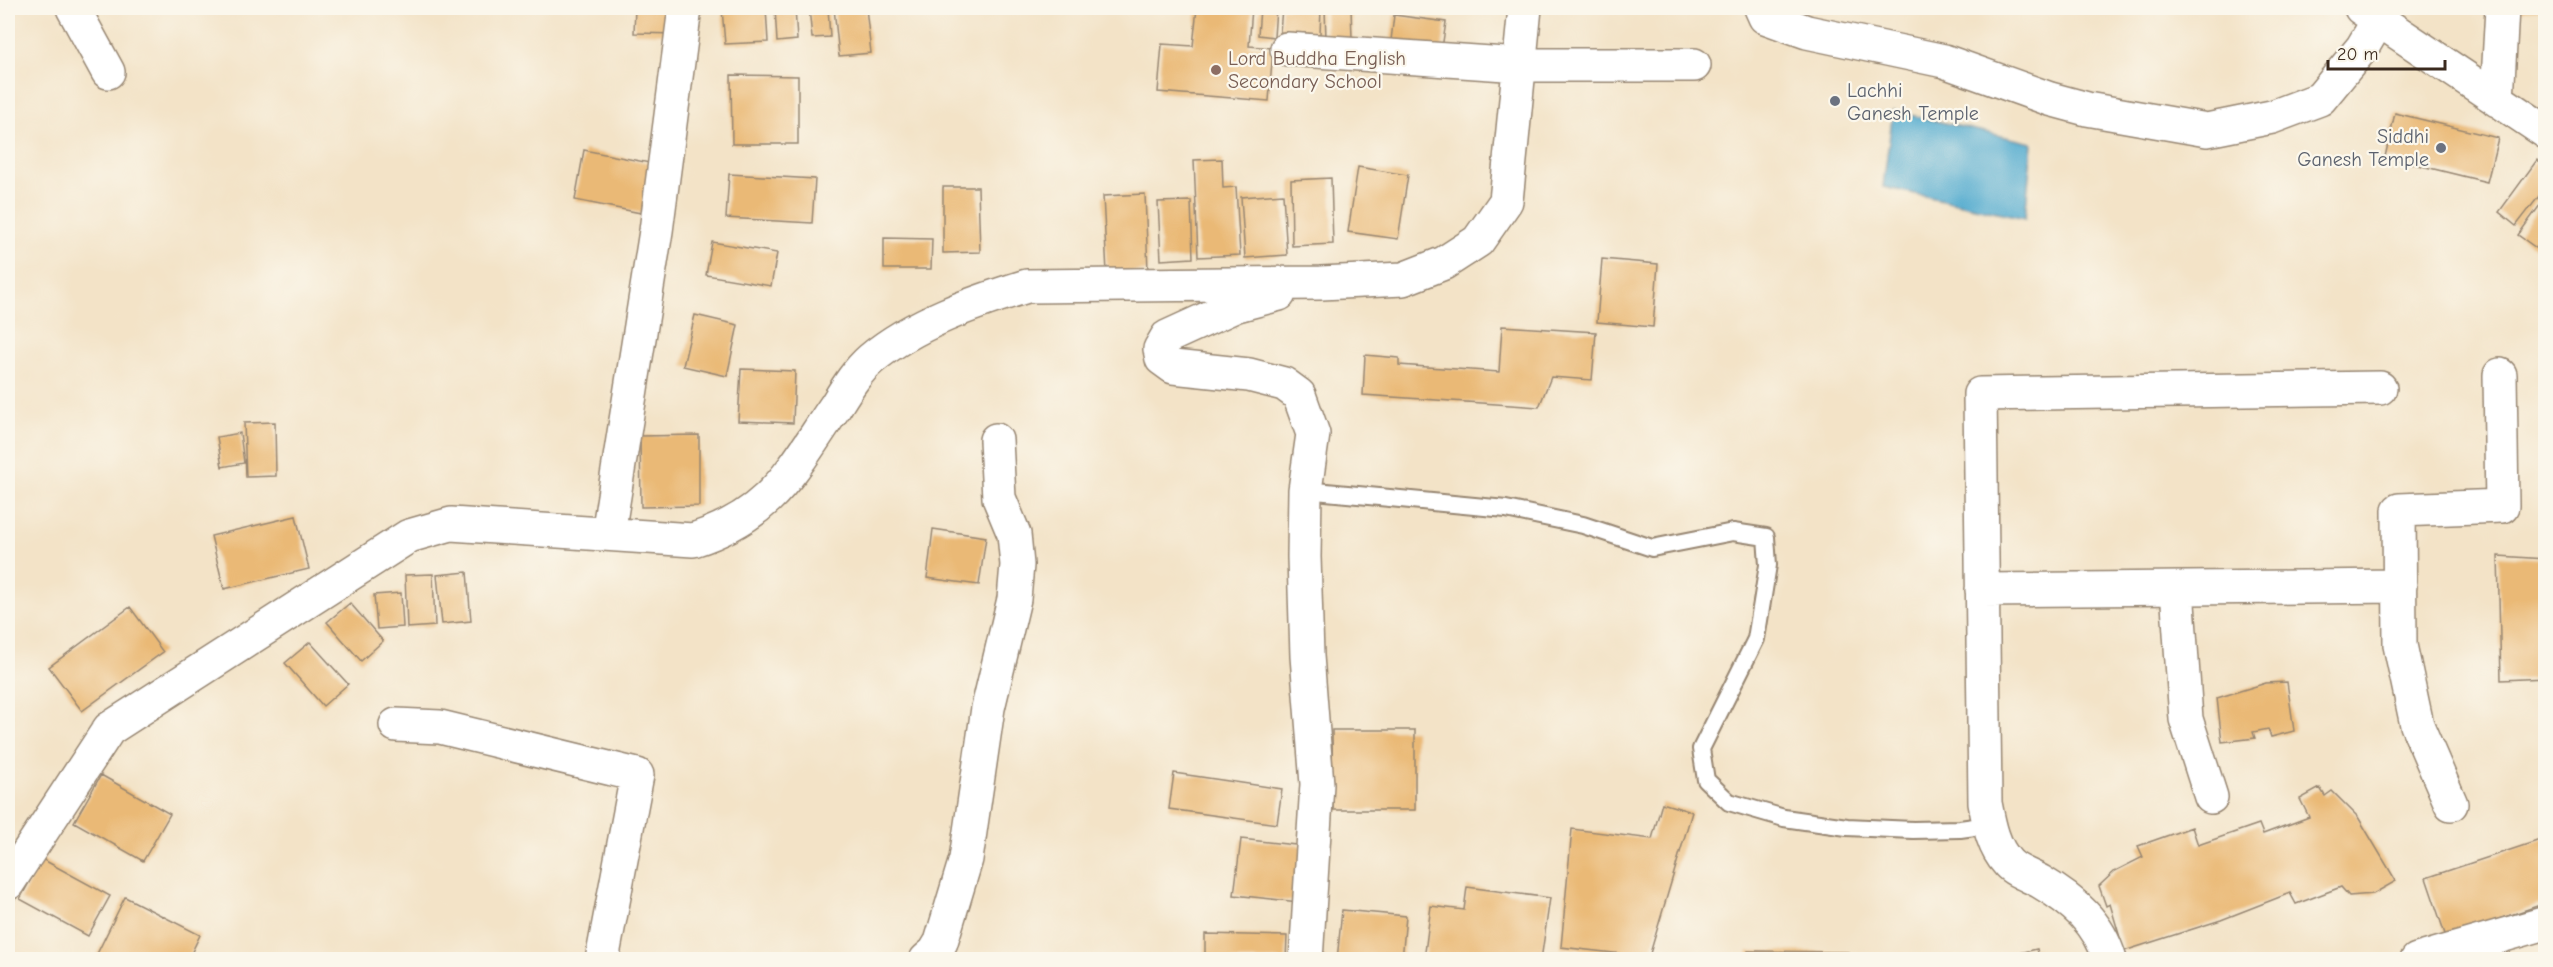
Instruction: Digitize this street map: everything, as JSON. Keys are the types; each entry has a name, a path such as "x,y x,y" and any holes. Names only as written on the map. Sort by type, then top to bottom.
{"street":[{"path":"73,8 108,72"},
{"path":"608,534 656,231 685,8"},
{"path":"8,883 109,729 409,536 451,524 693,540 721,531 746,518 777,491 850,385 870,360 900,339 993,296 1027,286 1322,283 1403,279 1444,263 1478,241 1506,201 1525,8"},
{"path":"1761,8 1765,17 1807,32 1944,61 2059,102 2207,130 2272,117 2320,99 2362,48 2370,13 2546,132"},
{"path":"2497,100 2502,8"},
{"path":"1287,49 1520,65 1694,66"},
{"path":"1306,960 1317,784 1307,656 1305,490 1312,435 1299,395 1284,384 1249,375 1173,367 1162,359 1160,349 1167,338 1237,305 1322,283"},
{"path":"2451,804 2417,725 2409,697 2400,645 2399,510 2502,506 2500,375"},
{"path":"2110,960 2104,940 2082,910 2010,865 1998,849 1989,825 1985,803 1980,394 2380,388"},
{"path":"926,960 941,942 966,859 988,708 1014,599 1017,565 1014,534 999,498 996,440"},
{"path":"1982,590 2400,586"},
{"path":"2177,588 2186,719 2211,797"},
{"path":"396,725 440,727 637,775 602,960"},
{"path":"2418,960 2467,953 2546,923"}],"lane":[{"path":"1305,490 1506,509 1583,525 1652,548 1733,532 1766,537 1768,565 1756,639 1701,749 1706,780 1729,802 1784,818 1847,827 1914,830 1960,829 1989,825"}],"water":[{"path":"1893,111 2032,143 2025,218 1883,187"}],"building":[{"path":"635,8 677,8 677,34 634,33"},
{"path":"766,8 768,42 725,44 722,9"},
{"path":"775,8 795,8 797,40 777,42"},
{"path":"809,8 828,8 830,37 812,38"},
{"path":"834,8 866,8 871,53 839,56"},
{"name":"Lord Buddha English Secondary School","path":"1197,8 1252,8 1249,46 1273,48 1269,101 1158,92 1162,44 1193,46"},
{"path":"1260,8 1276,8 1274,37 1258,35"},
{"path":"1282,8 1321,8 1320,34 1280,32"},
{"path":"1325,8 1351,8 1352,39 1326,40"},
{"path":"2510,8 2546,8 2546,9 2511,12"},
{"path":"1394,15 1446,22 1441,55 1390,49"},
{"path":"731,75 798,76 798,144 732,144"},
{"name":"Siddhi Ganesh Temple","path":"2395,113 2498,138 2487,182 2385,157"},
{"path":"584,150 655,164 646,214 575,200"},
{"path":"1222,159 1223,188 1236,187 1240,255 1198,257 1194,160"},
{"path":"2537,160 2546,166 2546,187 2516,226 2499,212"},
{"path":"1358,167 1408,175 1398,239 1348,232"},
{"path":"729,174 815,179 812,223 726,218"},
{"path":"1331,178 1333,244 1292,246 1291,180"},
{"path":"943,187 978,187 980,252 943,253"},
{"path":"1145,194 1148,271 1107,273 1103,196"},
{"path":"1283,194 1287,255 1245,258 1241,197"},
{"path":"2546,197 2546,255 2518,235"},
{"path":"1191,201 1193,258 1161,260 1158,202"},
{"path":"884,238 932,239 931,269 884,269"},
{"path":"712,242 777,253 771,286 706,275"},
{"path":"1602,259 1658,264 1653,327 1597,322"},
{"path":"695,315 738,325 727,376 683,366"},
{"path":"1502,326 1596,332 1592,380 1551,377 1539,407 1363,395 1365,355 1399,358 1399,365 1499,372"},
{"path":"741,369 795,371 793,423 738,421"},
{"path":"275,422 276,476 246,477 244,423"},
{"path":"240,433 244,463 222,467 217,437"},
{"path":"699,435 699,506 641,507 640,436"},
{"path":"296,516 309,569 224,589 211,536"},
{"path":"933,529 986,537 979,585 927,578"},
{"path":"2498,556 2546,559 2546,678 2501,680"},
{"path":"467,572 471,621 442,624 437,575"},
{"path":"433,574 435,626 407,628 405,575"},
{"path":"401,593 403,627 377,629 374,595"},
{"path":"350,603 383,641 361,661 327,622"},
{"path":"130,607 163,652 82,711 49,667"},
{"path":"310,642 348,684 323,706 285,663"},
{"path":"2287,682 2294,731 2271,737 2268,729 2253,732 2255,738 2222,742 2217,698 2266,683"},
{"path":"1332,730 1415,730 1415,810 1333,810"},
{"path":"1174,773 1282,789 1277,824 1169,809"},
{"path":"101,775 170,814 143,861 74,822"},
{"path":"2320,788 2325,796 2332,791 2358,817 2396,881 2373,894 2349,896 2341,887 2296,904 2290,893 2221,920 2124,951 2110,904 2106,906 2099,886 2115,871 2143,857 2138,846 2192,827 2198,845 2259,824 2263,834 2309,817 2300,799"},
{"path":"1662,803 1692,812 1649,957 1561,947 1572,829 1652,839"},
{"path":"2546,838 2546,903 2446,937 2426,878"},
{"path":"1241,839 1305,846 1299,902 1234,895"},
{"path":"42,859 110,896 88,936 20,899"},
{"path":"1467,887 1550,898 1541,960 1424,960 1431,906 1464,910"},
{"path":"125,897 200,935 188,960 94,960"},
{"path":"1342,910 1406,916 1402,960 1337,960"},
{"path":"1205,934 1287,936 1286,960 1205,960"},
{"path":"2037,949 2040,960 1994,960 1994,959"},
{"path":"1748,951 1848,952 1848,960 1747,960"}],"place":[{"name":"Lord Buddha English Secondary School","path":"1216,70"},
{"name":"Lachhi Ganesh Temple","path":"1835,101"},
{"name":"Siddhi Ganesh Temple","path":"2441,148"}]}
